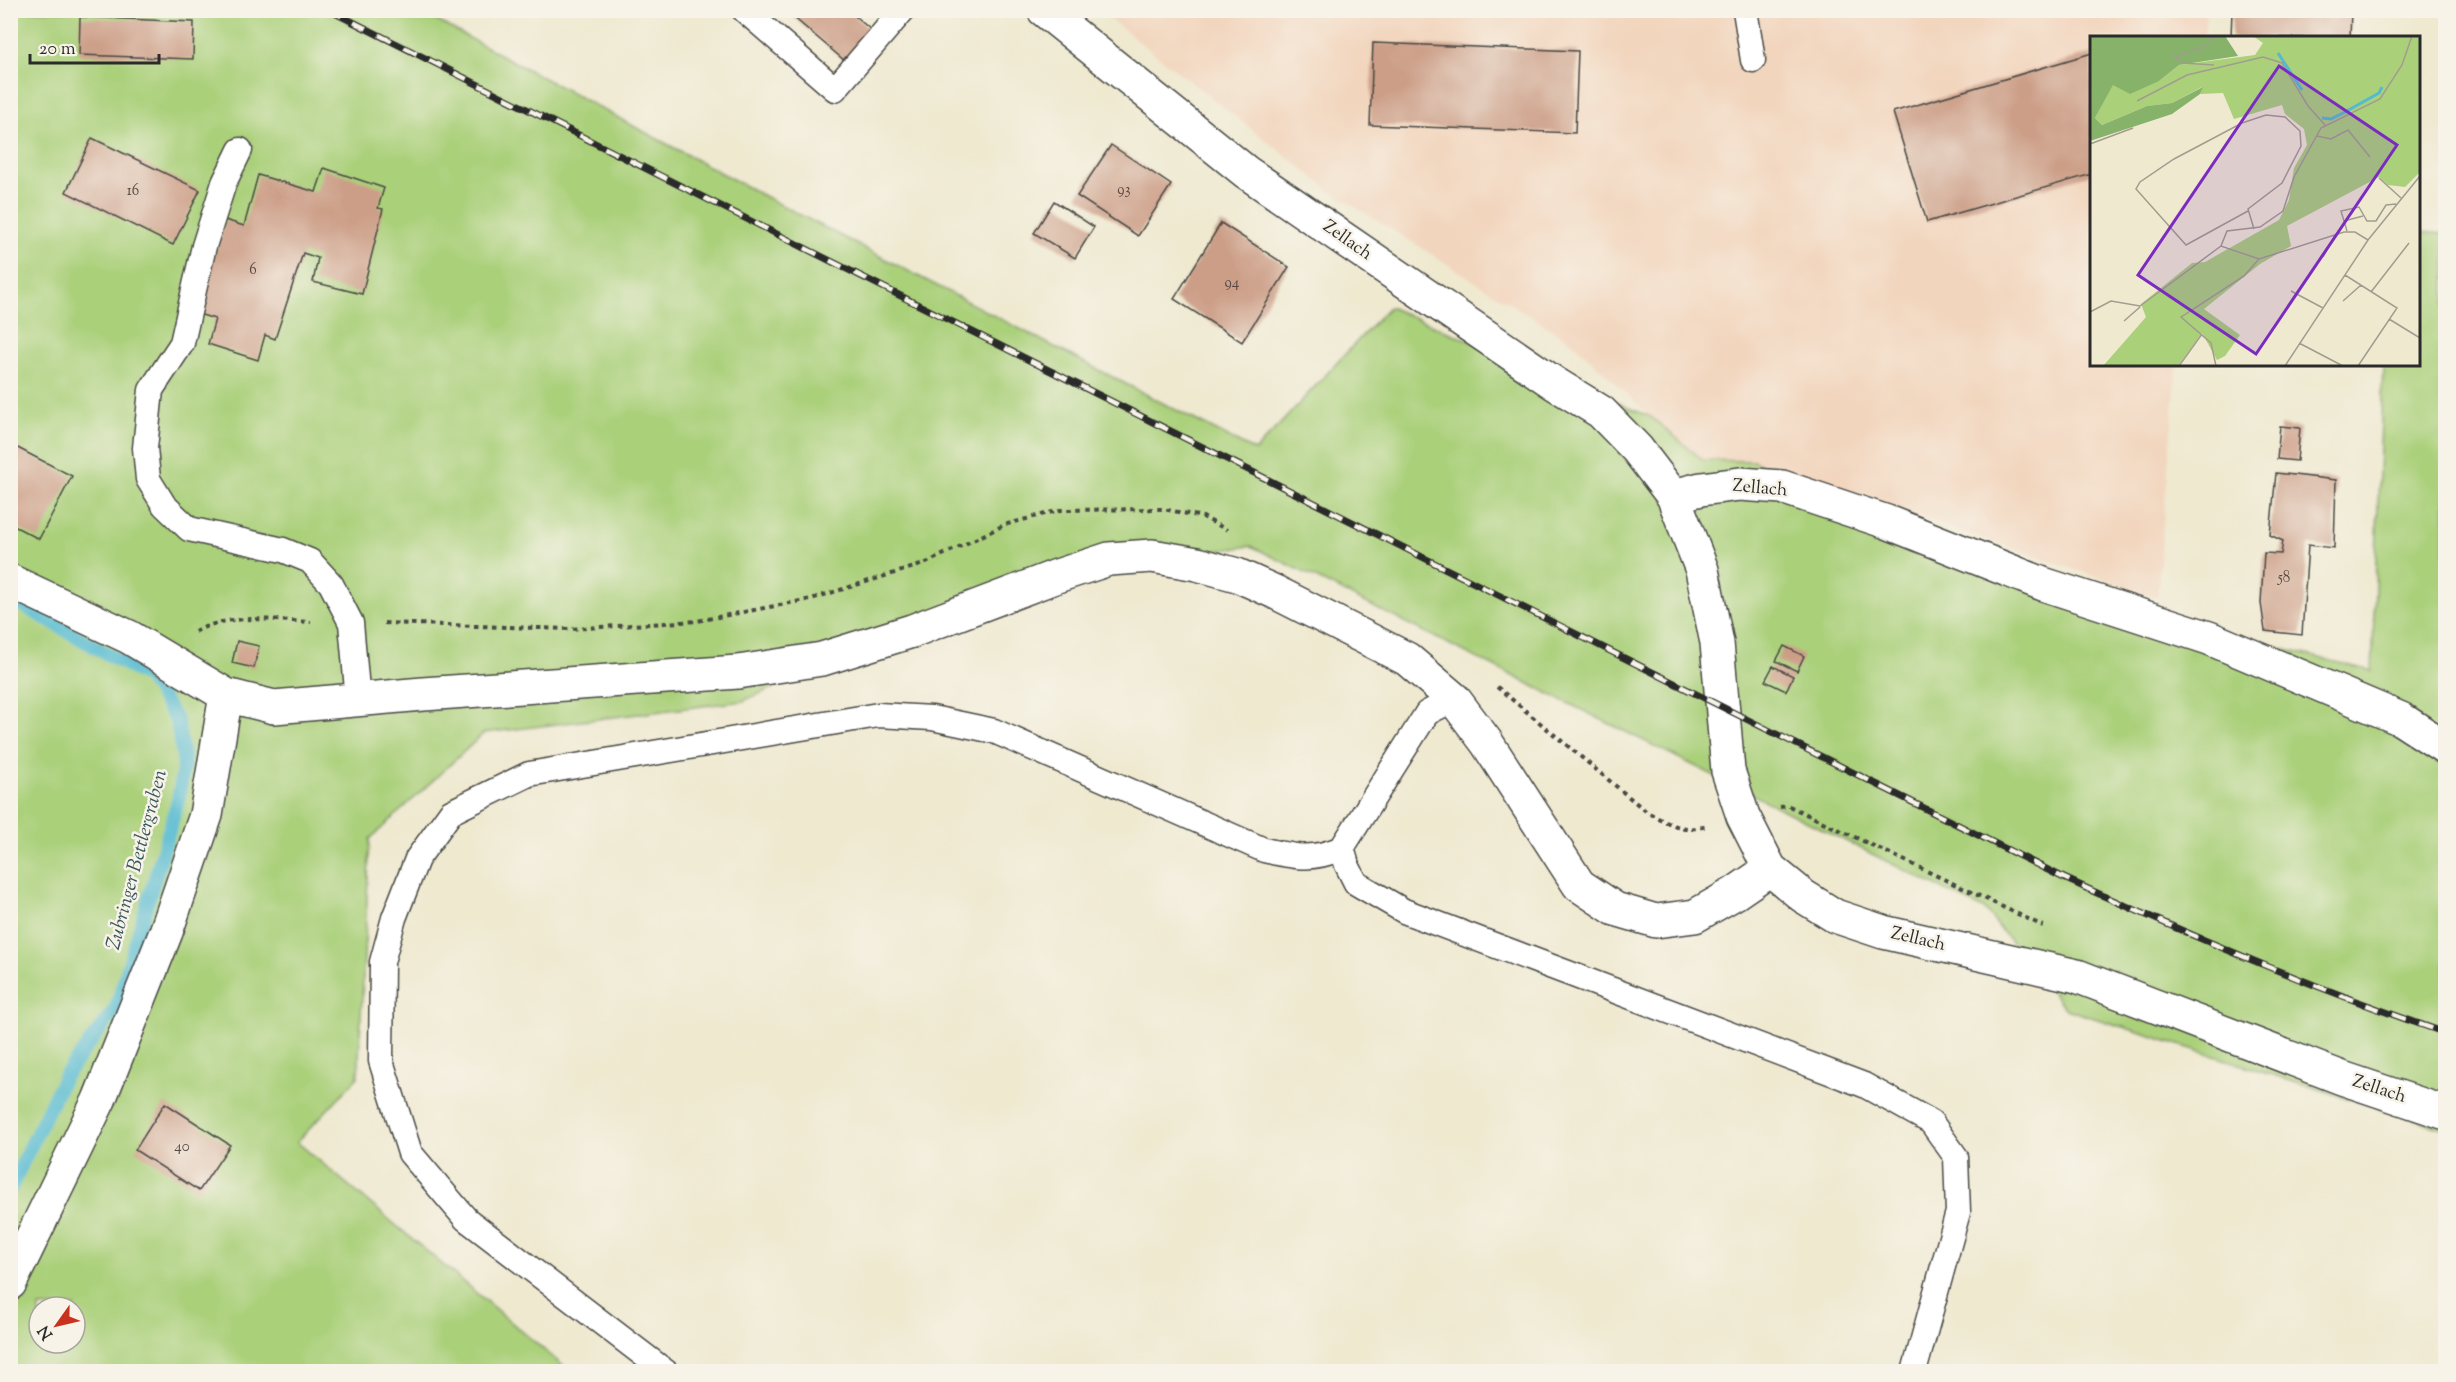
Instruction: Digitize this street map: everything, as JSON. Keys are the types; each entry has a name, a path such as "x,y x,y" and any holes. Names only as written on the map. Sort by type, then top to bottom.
{"street":[{"name":"Zellach","path":"1045,11 1246,172 1554,383 1601,412 1637,449 1672,496 1702,570 1717,643 1728,771 1743,816 1770,868 1803,896 1836,916 1883,932 2078,976 2342,1078 2445,1113"},
{"name":"Zellach","path":"1672,496 1701,489 1740,484 1782,488 1887,522 2043,585 2209,638 2401,719 2445,747"},
{"path":"10,581 129,637 226,695 274,707 738,672 822,659 912,631 1057,576 1110,559 1152,556 1197,564 1237,575 1407,659 1454,699 1487,743 1579,885 1615,909 1656,921 1695,916 1735,893 1770,868"},
{"path":"10,1283 99,1100 166,932 206,815 226,695"}],"lane":[{"path":"744,10 836,89 902,11"},
{"path":"1745,10 1753,60"},
{"path":"240,150 224,183 204,246 182,343 151,390 145,448 147,479 164,505 189,529 283,550 310,561 331,584 351,622 358,701"},
{"path":"666,1371 466,1219 410,1153 381,1061 382,962 394,918 417,859 451,812 529,774 878,715 932,718 994,732 1264,850 1295,857 1322,856 1342,848 1427,713 1454,699"},
{"path":"1342,848 1356,884 1404,910 1864,1085 1931,1122 1956,1157 1958,1212 1914,1371"}],"path":[{"path":"190,635 210,623 231,619 569,629 697,621 811,599 924,564 1004,525 1060,510 1163,509 1203,517 1230,531"},
{"path":"1496,686 1647,812 1675,828 1697,829 1770,807 1789,806 2044,926"}],"shaded area":[{"path":"1100,11 2206,11 2204,36 2090,36 2090,366 2177,366 2157,597 1753,461 1703,460 1651,417 1572,342 1335,194"}],"green space":[{"path":"10,11 419,11 762,195 1255,451 1389,307 1651,417 1703,460 1753,461 2085,600 2372,671 2383,366 2420,366 2420,232 2445,234 2445,1129 2066,1009 1985,910 1251,546 1029,576 743,701 484,733 370,839 358,1077 297,1142 569,1371 11,1371"}],"building":[{"path":"785,10 848,10 871,30 845,61"},
{"path":"2232,10 2351,10 2350,36 2231,36"},
{"path":"80,17 194,22 193,59 79,55"},
{"path":"1373,43 1578,51 1575,133 1370,125"},
{"path":"2090,54 2090,175 1927,222 1893,112"},
{"path":"92,138 200,190 173,245 66,192"},
{"path":"1111,145 1171,185 1138,236 1077,196"},
{"path":"324,168 384,188 378,208 383,209 362,294 313,282 318,258 303,253 275,339 265,335 258,360 208,344 215,319 195,313 225,220 244,226 258,175 316,192"},
{"path":"1054,201 1094,227 1075,258 1034,233"},
{"path":"1221,223 1289,267 1242,342 1174,299"},
{"path":"2280,426 2300,428 2297,461 2277,459"},
{"path":"10,444 72,476 39,539 10,524"},
{"path":"2276,473 2336,480 2334,548 2308,545 2302,635 2265,631 2261,603 2264,553 2281,554 2283,541 2270,535"},
{"path":"237,641 259,646 254,668 232,663"},
{"path":"1784,646 1804,656 1797,671 1776,661"},
{"path":"1773,666 1793,676 1786,691 1765,681"},
{"path":"165,1103 230,1145 199,1191 135,1150"}],"waterway":[{"name":"Zubringer Bettlergraben","path":"10,598 149,678 177,721 184,763 178,801 116,1008 64,1077 10,1189"}],"railway":[{"path":"329,10 2064,878 2253,960 2446,1033"}]}
